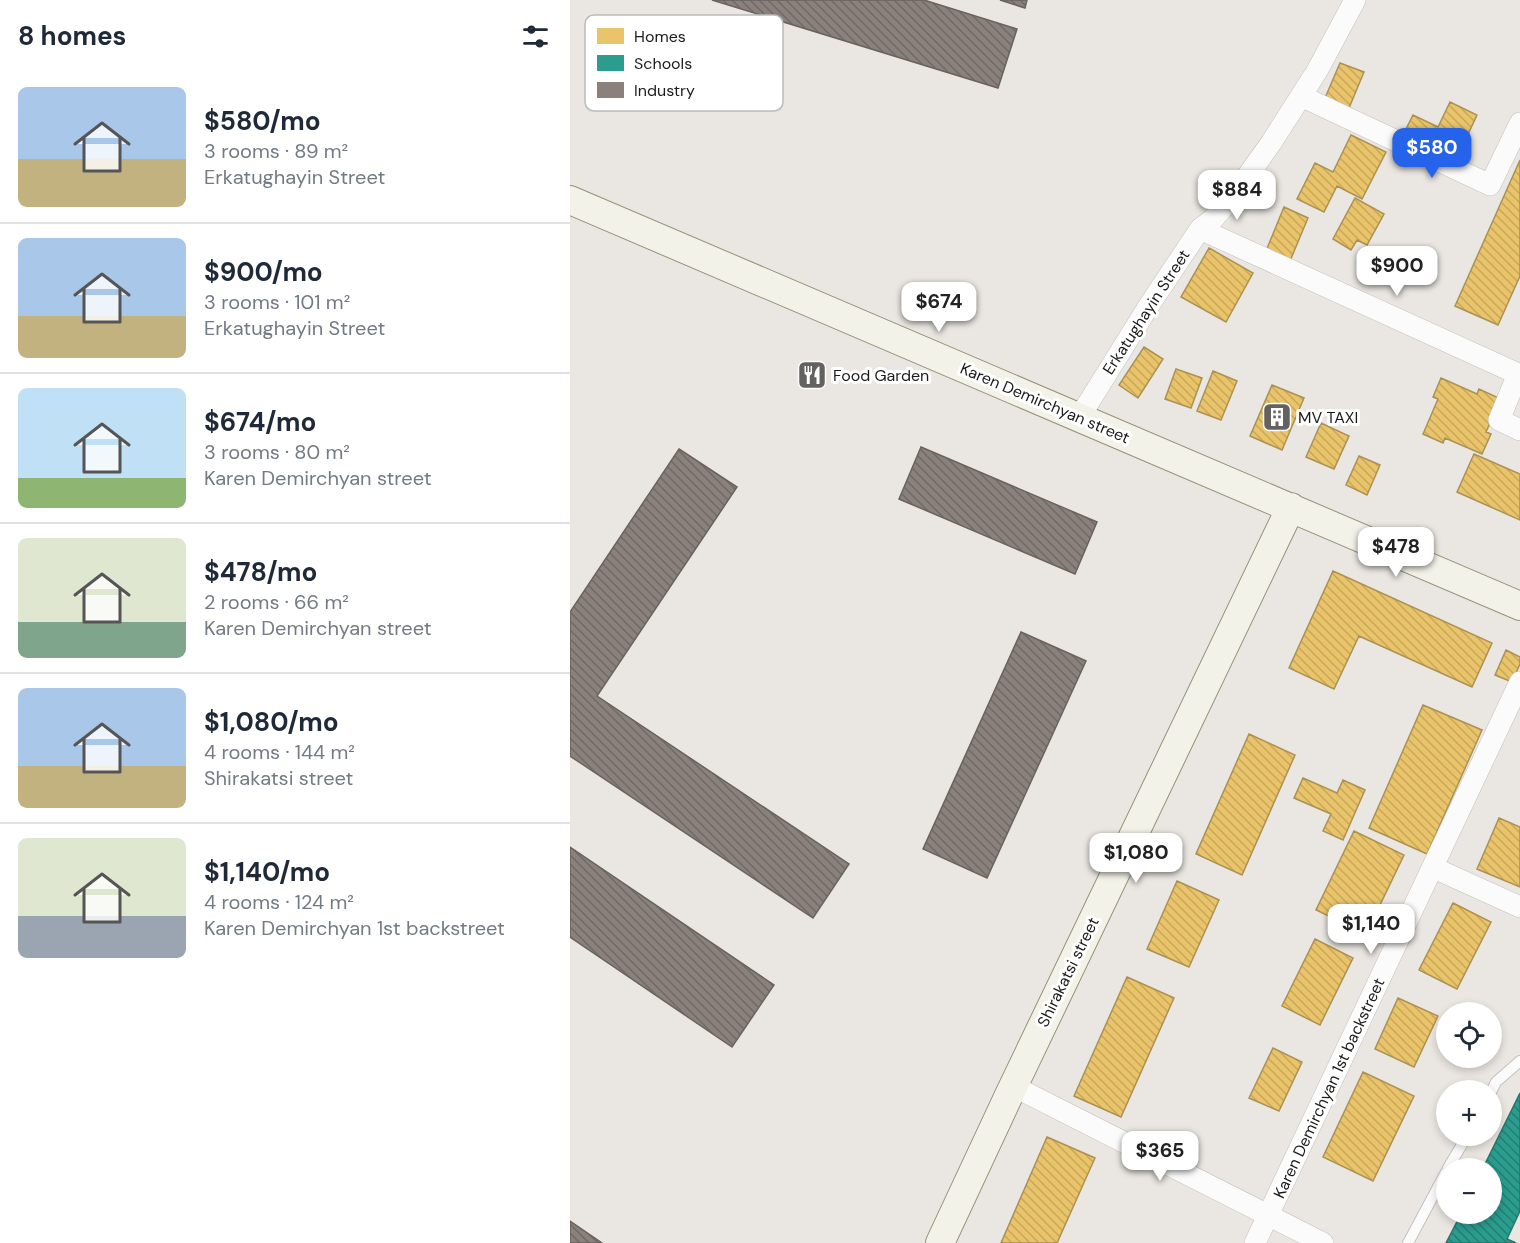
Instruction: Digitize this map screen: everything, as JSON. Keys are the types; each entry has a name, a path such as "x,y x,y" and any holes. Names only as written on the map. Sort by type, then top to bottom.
{"main road":[{"name":"Karen Demirchyan street","path":"570,200 1520,606"},
{"name":"Shirakatsi street","path":"940,1243 1291,507"}],"street":[{"name":"Erkatughayin Street","path":"1079,418 1200,229 1213,219 1231,199 1271,143 1317,71 1355,0"},
{"path":"1301,96 1490,185 1520,123"},
{"path":"1200,229 1519,372 1499,420 1520,430"},
{"name":"Karen Demirchyan 1st backstreet","path":"1255,1243 1520,682"},
{"path":"1434,868 1520,907"},
{"path":"1014,1086 1323,1243"}],"lane":[{"path":"1498,1080 1520,1061"},
{"path":"1408,1243 1436,1191"}],"building: Homes":[{"path":"1340,63 1364,72 1349,108 1325,98"},
{"path":"1450,102 1477,115 1455,162 1402,137 1413,115 1438,127"},
{"path":"1351,135 1386,152 1362,199 1337,186 1324,212 1297,199 1315,163 1333,172"},
{"path":"1520,160 1520,276 1498,325 1455,306"},
{"path":"1355,198 1384,214 1367,245 1357,240 1351,250 1333,239"},
{"path":"1284,207 1308,218 1290,261 1266,251"},
{"path":"1209,248 1253,273 1226,322 1181,297"},
{"path":"1144,347 1163,359 1138,398 1119,385"},
{"path":"1176,369 1202,378 1191,408 1165,399"},
{"path":"1213,371 1237,381 1221,420 1197,411"},
{"path":"1441,378 1477,394 1479,389 1501,399 1486,432 1491,434 1482,454 1445,438 1443,443 1423,434 1438,399 1433,397"},
{"name":"MV TAXI","path":"1272,385 1304,398 1282,450 1250,436"},
{"path":"1321,423 1349,436 1334,469 1306,457"},
{"path":"1474,454 1520,474 1520,520 1457,492"},
{"path":"1359,456 1380,465 1367,495 1346,485"},
{"path":"1333,571 1492,643 1472,687 1359,636 1334,689 1289,668"},
{"path":"1506,650 1520,657 1520,664 1512,682 1495,675"},
{"path":"1423,705 1482,730 1427,854 1369,828"},
{"path":"1249,734 1295,755 1242,875 1196,854"},
{"path":"1303,778 1337,793 1343,780 1365,790 1343,840 1323,831 1331,814 1294,798"},
{"path":"1499,818 1520,827 1520,887 1477,869"},
{"path":"1354,831 1404,855 1366,934 1316,910"},
{"path":"1177,881 1219,900 1189,967 1147,949"},
{"path":"1453,903 1491,922 1457,989 1419,970"},
{"path":"1315,939 1353,958 1320,1025 1282,1006"},
{"path":"1127,977 1174,998 1121,1117 1074,1096"},
{"path":"1398,998 1436,1015 1436,1020 1414,1067 1375,1049"},
{"path":"1273,1048 1302,1062 1279,1111 1249,1098"},
{"path":"1363,1072 1414,1096 1373,1181 1323,1157"},
{"path":"1047,1137 1095,1158 1057,1243 1001,1243"}],"building: Schools":[{"path":"1520,1093 1520,1211 1507,1239 1516,1243 1446,1243 1456,1224 1502,1224 1502,1158 1488,1158 1494,1146 1502,1146 1502,1129"}],"building: Industry":[{"path":"712,0 924,0 1017,29 998,88 783,22 783,15 761,15"},
{"path":"1000,0 1027,0 1025,8"},
{"path":"921,447 1097,522 1075,574 899,499"},
{"path":"679,449 737,487 597,696 849,864 813,918 570,756 570,612"},
{"path":"1021,632 1086,661 987,878 923,849"},
{"path":"570,847 774,985 732,1047 570,937"},
{"path":"570,1221 602,1243 570,1243"}],"place":[{"name":"Food Garden","path":"812,375"},
{"name":"MV TAXI","path":"1277,417"}]}
